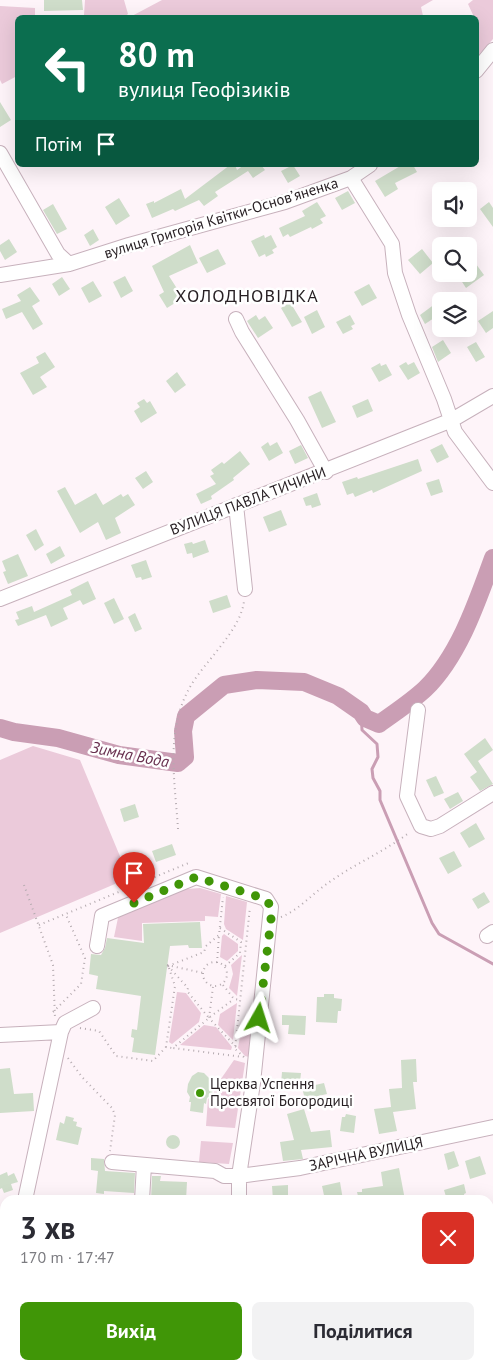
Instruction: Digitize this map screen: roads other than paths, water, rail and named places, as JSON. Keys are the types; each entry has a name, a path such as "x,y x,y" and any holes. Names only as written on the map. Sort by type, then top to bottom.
{"street":[{"path":"479,67 493,50"},
{"path":"0,153 58,254 69,264"},
{"name":"вулиця Григорія Квітки-Основʼяненка","path":"0,275 69,264 129,245 285,202 351,178 367,167"},
{"path":"351,178 392,244 395,273 409,315 452,420 455,432 493,483"},
{"path":"236,318 242,332 297,420 326,472"},
{"name":"ВУЛИЦЯ ПАВЛА ТИЧИНИ","path":"0,599 236,505 326,472 452,420 493,396"},
{"path":"236,505 245,589"},
{"path":"418,710 407,796 421,826 431,829 440,826 493,793"},
{"path":"97,946 102,916 196,877 266,899 271,907 251,1092 239,1176 239,1195"},
{"path":"0,1035 63,1028 94,1008"},
{"path":"26,1195 63,1028"},
{"name":"ЗАРІЧНА ВУЛИЦЯ","path":"112,1159 144,1166 215,1171 224,1176 239,1176 300,1168 493,1127"},
{"path":"142,1195 144,1166"}],"waterway":[{"name":"Зимна Вода","path":"0,728 14,732 58,738 119,755 178,763 185,757 183,731 186,716 224,685 257,680 304,682 338,696 361,712 365,718 379,724 425,689 448,661 466,628 493,558"},
{"path":"361,712 362,730 377,744 378,757 372,769 373,778 380,791 380,800 432,923 439,934 493,964"}],"place":[{"name":"Церква Успення Пресвятої Богородиці","path":"200,1093"}],"district":[{"name":"ХОЛОДНОВІДКА","path":"247,296"}]}
